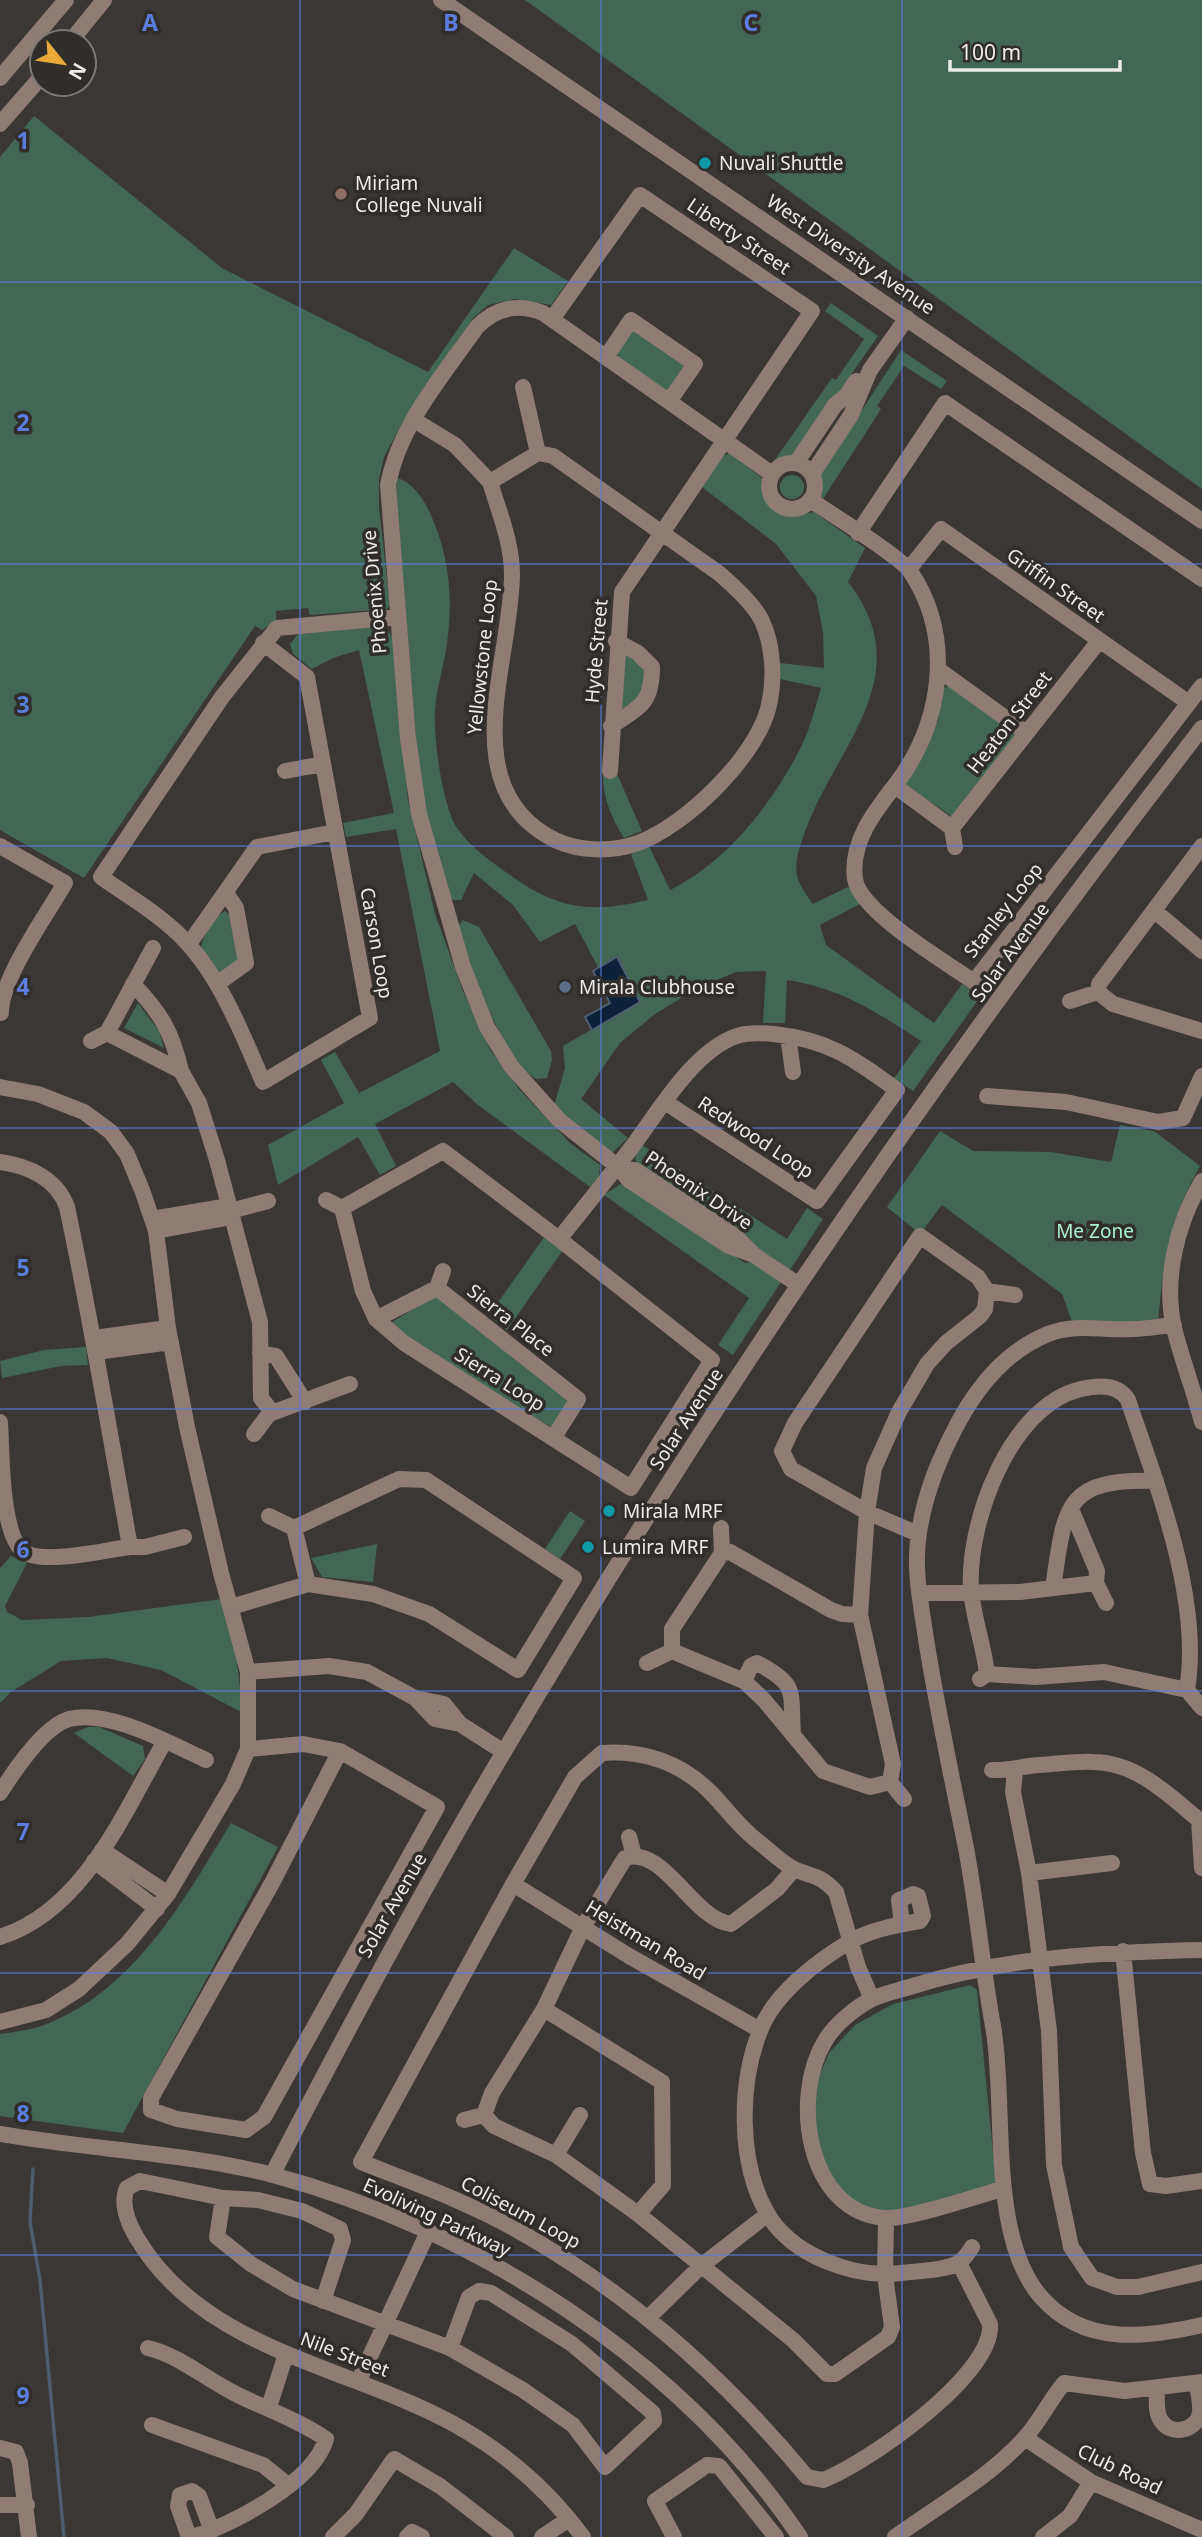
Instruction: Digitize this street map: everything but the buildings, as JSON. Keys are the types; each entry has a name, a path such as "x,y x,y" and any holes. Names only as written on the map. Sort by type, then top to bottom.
{"street":[{"path":"0,78 66,0"},
{"path":"81,28 104,0"},
{"name":"West Diversity Avenue","path":"442,0 1202,521"},
{"path":"0,124 28,92"},
{"name":"Liberty Street","path":"552,320 640,195 812,311 725,439"},
{"name":"Phoenix Drive","path":"772,474 670,400 552,320 534,310 521,308 488,315 470,337 414,420 397,451 387,485 419,814 463,967 487,1027 511,1066 559,1120 617,1166 635,1170 736,1237 754,1255 799,1285"},
{"path":"812,474 796,463 783,465 772,474 769,489 776,503 782,508 798,509 810,500 815,490 812,474 851,415 870,370 907,318"},
{"path":"606,356 631,320 695,364 670,400"},
{"path":"796,463 835,405 846,396 858,378 870,370"},
{"path":"490,482 537,453 523,387"},
{"path":"858,533 945,403 1202,579"},
{"name":"Yellowstone Loop","path":"414,420 455,445 490,482 507,536 512,572 510,620 496,692 493,745 505,790 529,822 556,841 586,849 615,849 640,843 679,819 715,789 746,752 767,711 771,652 762,620 743,596 720,575 553,456 537,453"},
{"name":"Hyde Street","path":"610,771 622,592 725,439"},
{"path":"810,500 909,569"},
{"name":"Griffin Street","path":"909,569 941,529 1189,703"},
{"name":"Stanley Loop","path":"909,569 936,634 939,670 936,703 918,750 895,786 870,817 858,847 855,880 875,912 974,982 1202,686"},
{"name":"Carson Loop","path":"262,643 307,677 335,832 376,1022 263,1082 217,984 188,944 167,924 101,877 191,742 262,643 277,628 398,617"},
{"path":"611,726 639,708 652,691 652,667 638,653 617,641"},
{"name":"Heaton Street","path":"951,828 1099,641"},
{"path":"939,670 1026,733"},
{"name":"Solar Avenue","path":"272,2175 373,1982 504,1752 630,1547 799,1285 973,1038 1202,728"},
{"path":"285,771 323,764"},
{"path":"895,786 951,828 955,847"},
{"path":"188,944 257,847 335,832"},
{"path":"0,846 65,883 7,968 1,1004"},
{"path":"1098,992 1099,984 1156,912 1202,846"},
{"path":"217,984 253,967 236,908 226,893"},
{"path":"1156,912 1202,951"},
{"path":"90,1041 107,1033 153,948"},
{"path":"133,984 155,1007 173,1038 181,1071 199,1103 260,1322 261,1398 272,1412"},
{"path":"1070,1000 1098,992"},
{"path":"1098,992 1113,1004 1202,1031"},
{"path":"107,1033 181,1071"},
{"name":"Redwood Loop","path":"559,1238 600,1188 665,1102 693,1068 737,1035 788,1036 826,1044 897,1090 817,1201 665,1102"},
{"path":"788,1036 793,1072"},
{"path":"987,1096 1066,1102 1158,1122 1173,1121 1183,1118 1202,1076"},
{"path":"0,1087 38,1094 83,1112 111,1132 127,1154 154,1225 187,1427 248,1672 248,1749 233,1784 168,1894 127,1944 79,1989 46,2010 0,2021"},
{"name":"Sierra Loop","path":"445,1144 712,1360 631,1488 404,1343 376,1319 363,1292 342,1208 445,1144"},
{"path":"0,1163 49,1178 61,1192 95,1345 110,1445 130,1547"},
{"path":"1202,1181 1186,1211 1175,1246 1174,1325 1202,1422"},
{"path":"326,1200 342,1208"},
{"path":"154,1225 268,1201"},
{"path":"904,1799 890,1782 893,1764 860,1615 867,1512 874,1468 899,1412 926,1364 946,1343 980,1316 985,1309 987,1291 978,1277 920,1236 795,1423 782,1451 791,1469 867,1512 918,1534"},
{"path":"437,1288 443,1271"},
{"name":"Sierra Place","path":"376,1319 437,1288 578,1399 554,1437"},
{"path":"987,1291 1016,1295"},
{"path":"1174,1325 1050,1333 1016,1352 992,1373 967,1408 942,1452 927,1492 918,1534 919,1593 933,1688 975,1894 982,1968 997,2051 1002,2189 1027,2276 1054,2309 1093,2331 1115,2336 1159,2334 1202,2325"},
{"path":"95,1345 170,1335"},
{"path":"260,1353 276,1356 304,1402"},
{"path":"254,1434 272,1412 350,1384"},
{"path":"1188,1690 1192,1673 1192,1622 1184,1575 1156,1481 1123,1391 1113,1387 1081,1389 1058,1398 1036,1416 1018,1438 989,1489 971,1552 971,1591 983,1677 1035,1677 1104,1672 1188,1690 1202,1708"},
{"path":"0,1422 9,1531 18,1548 30,1555 47,1556 145,1547 184,1537"},
{"path":"231,1607 309,1584 373,1594 429,1614 518,1670 574,1578 426,1480 399,1479 293,1528 268,1517"},
{"path":"1053,1588 1060,1538 1071,1509 1088,1488 1130,1480 1156,1481"},
{"path":"1071,1509 1097,1571 1096,1583 1106,1603"},
{"path":"293,1528 309,1584"},
{"path":"672,1651 672,1629 722,1553 721,1528"},
{"path":"722,1553 730,1552 831,1610 860,1615"},
{"path":"919,1593 1053,1588 1096,1583"},
{"path":"648,1663 672,1651 744,1681 764,1700 823,1771 870,1787 890,1782"},
{"path":"744,1681 751,1666 757,1663 785,1678 790,1687 793,1736"},
{"path":"248,1672 329,1666 367,1672 415,1698 435,1719 460,1724 504,1752"},
{"path":"0,1793 39,1740 67,1720 97,1716 165,1741 205,1760"},
{"path":"0,1937 27,1928 67,1895 98,1856 165,1741"},
{"path":"248,1749 303,1744 340,1751 437,1807 264,2118 246,2130 177,2119 151,2110 151,2098 272,1883 340,1751"},
{"name":"Coliseum Loop","path":"794,1869 735,1821 698,1780 668,1762 637,1752 602,1753 575,1777 513,1884 361,2162 450,2197 516,2229 580,2268 648,2318 733,2392 807,2477 823,2480 888,2445 946,2396 972,2367 991,2334 990,2324 959,2263"},
{"path":"992,1770 1015,1771 1029,1766 1095,1762 1125,1768 1156,1785 1199,1821 1202,1868"},
{"path":"1015,1771 1013,1792 1029,1873 1038,1961 1049,2031 1055,2165 1071,2247 1092,2278 1117,2287 1138,2287 1202,2272"},
{"path":"629,1837 634,1855"},
{"path":"484,2115 492,2093 544,2009 583,1927 625,1858 634,1855 654,1863 698,1904 724,1923 731,1924 777,1889 794,1869 813,1873 836,1892 850,1942 872,1999"},
{"path":"98,1856 168,1894"},
{"path":"98,1856 157,1909"},
{"path":"1029,1873 1112,1863"},
{"name":"Heistman Road","path":"513,1884 760,2030"},
{"path":"902,1924 850,1942 804,1975 783,1996 760,2030 749,2076 746,2120 754,2182 768,2214 792,2238 822,2260 848,2271 885,2275 959,2263 972,2247"},
{"path":"1002,2189 886,2219 854,2209 835,2196 823,2178 814,2156 810,2117 814,2064 825,2039 845,2019 872,1999 982,1968 1124,1951 1202,1950"},
{"path":"1124,1951 1143,2153 1150,2184"},
{"path":"544,2009 662,2082 663,2185 638,2214"},
{"path":"464,2120 484,2115"},
{"path":"484,2115 494,2126 556,2155 638,2214 793,2340 827,2374 835,2374 888,2337 892,2328 885,2275 886,2219"},
{"path":"556,2155 580,2115"},
{"name":"Evoliving Parkway","path":"0,2134 215,2163 272,2175 356,2201 428,2232 503,2272 576,2317 660,2381 720,2437 800,2537"},
{"name":"Nile Street","path":"223,2198 140,2181 127,2188 124,2204 131,2228 158,2266 204,2308 236,2330 286,2354 359,2380 452,2423 514,2462 583,2537"},
{"path":"1137,2196 1150,2184 1166,2186 1202,2181"},
{"path":"323,2301 343,2240 340,2229 302,2211 258,2200 223,2198 217,2237 251,2264 293,2289 323,2301 385,2325 450,2347 523,2390 573,2425 605,2467 654,2421 653,2413 572,2344 491,2293 479,2291 469,2297 450,2347"},
{"path":"648,2318 701,2266 768,2214"},
{"path":"359,2380 428,2232"},
{"path":"148,2348 163,2351 212,2382 269,2407 326,2439 323,2451 289,2486 212,2531 190,2537 178,2506 180,2495 192,2491 200,2496 212,2531"},
{"path":"269,2407 286,2354"},
{"path":"895,2537 958,2496 1026,2438 1064,2383 1125,2391 1199,2383 1200,2414 1194,2424 1183,2430 1171,2429 1161,2422 1157,2410 1157,2389"},
{"path":"152,2425 263,2465 289,2486"},
{"name":"Club Road","path":"1026,2438 1091,2482 1202,2530"},
{"path":"0,2448 16,2452 27,2505 29,2537"},
{"path":"333,2537 356,2514 394,2459 449,2492 506,2537"},
{"path":"674,2537 655,2501 707,2465 719,2466 776,2537"},
{"path":"1043,2537 1070,2516 1091,2482"},
{"path":"0,2505 27,2505"},
{"path":"542,2537 569,2519"},
{"path":"407,2537 412,2532 422,2537"}],"green space":[{"path":"525,0 1202,0 1202,489"},
{"path":"34,116 222,268 428,372 514,248 568,281 551,305 515,299 488,305 474,317 399,429 384,457 379,479 379,507 390,605 387,609 310,615 308,608 276,611 276,621 262,630 255,626 84,878 0,830 0,157"},
{"path":"831,303 878,336 793,458 774,461 832,378 836,380 864,339 825,311"},
{"path":"631,329 688,368 673,389 666,391 618,356 618,350"},
{"path":"901,350 947,381 941,389 904,366 877,406 881,409 823,499 819,476"},
{"path":"729,453 761,477 769,505 777,513 788,516 814,512 865,548 848,582 868,616 876,647 875,678 866,708 806,829 796,864 798,880 813,904 850,886 860,904 820,925 826,945 934,1023 962,984 981,996 913,1091 894,1078 921,1041 841,995 787,980 785,1023 763,1023 766,971 736,972 698,988 655,1014 620,1043 581,1099 628,1138 612,1153 554,1106 565,1068 563,1046 639,1002 617,958 598,967 575,924 540,942 513,905 474,873 461,900 453,900 448,894 427,818 418,763 397,478 412,487 427,506 445,556 449,619 435,721 440,770 447,804 457,828 498,867 530,888 577,906 610,907 648,900 631,854 649,846 670,890 691,878 729,848 761,811 788,770 807,734 821,688 780,679 780,663 824,668 823,632 816,596 776,544 702,487 722,457"},
{"path":"792,475 801,478 804,487 801,496 792,499 783,496 780,487 783,478"},
{"path":"385,626 393,638 408,800 435,914 463,991 491,1051 519,1089 571,1144 600,1165 599,1176 590,1187 478,1105 453,1082 375,1124 396,1166 380,1175 358,1137 278,1185 268,1145 344,1103 321,1060 335,1052 359,1093 440,1051 396,829 346,837 343,823 394,813 359,650 333,658 312,669 293,654 290,644 299,633"},
{"path":"630,653 648,668 645,691 627,709 621,708 623,655"},
{"path":"951,685 1013,730 1015,736 953,817 907,786 905,781 938,721 944,688"},
{"path":"617,774 642,831 624,838 609,808 603,784 603,776"},
{"path":"225,911 231,916 238,962 221,974 201,950 209,928"},
{"path":"463,920 479,927 551,1051 552,1060 547,1078 536,1079 523,1068 500,1032 479,987 457,928"},
{"path":"138,1003 159,1031 164,1048 124,1028"},
{"name":"Me Zone","path":"1120,1125 1154,1131 1200,1166 1181,1206 1169,1242 1158,1323 1072,1322 1062,1294 942,1205 920,1234 887,1207 940,1131 973,1151 1051,1152 1111,1162"},
{"path":"642,1145 787,1239 807,1208 823,1219 790,1270 637,1165 635,1154"},
{"path":"622,1183 745,1263 751,1262 781,1282 733,1355 718,1345 749,1298 604,1195"},
{"path":"545,1236 563,1250 507,1330 489,1315"},
{"path":"435,1296 569,1399 552,1427 446,1368 392,1322"},
{"path":"86,1347 88,1365 61,1366 2,1378 0,1361 44,1350"},
{"path":"570,1511 585,1521 560,1559 545,1549"},
{"path":"377,1544 373,1582 322,1577 311,1558"},
{"path":"11,1556 27,1563 5,1606 7,1612 22,1620 88,1617 222,1599 237,1661 243,1713 161,1670 107,1658 61,1661 11,1692 0,1703 0,1568"},
{"path":"88,1727 99,1727 143,1746 145,1759 133,1776 74,1733"},
{"path":"231,1823 278,1847 123,2133 0,2116 0,2034 47,2024 106,1989 154,1939 195,1882"},
{"path":"970,1985 977,1990 996,2182 993,2187 886,2216 855,2205 827,2176 813,2122 818,2079 829,2053 855,2025 893,2004"}],"water":[{"path":"617,957 640,1002 592,1030 585,1017 610,1003 593,971"}],"waterway":[{"path":"33,2169 30,2222 40,2280 64,2537"}],"place":[{"name":"Nuvali Shuttle","path":"705,163"},
{"name":"Miriam College Nuvali","path":"341,194"},
{"name":"Mirala Clubhouse","path":"565,987"},
{"name":"Mirala MRF","path":"609,1511"},
{"name":"Lumira MRF","path":"588,1547"}]}
